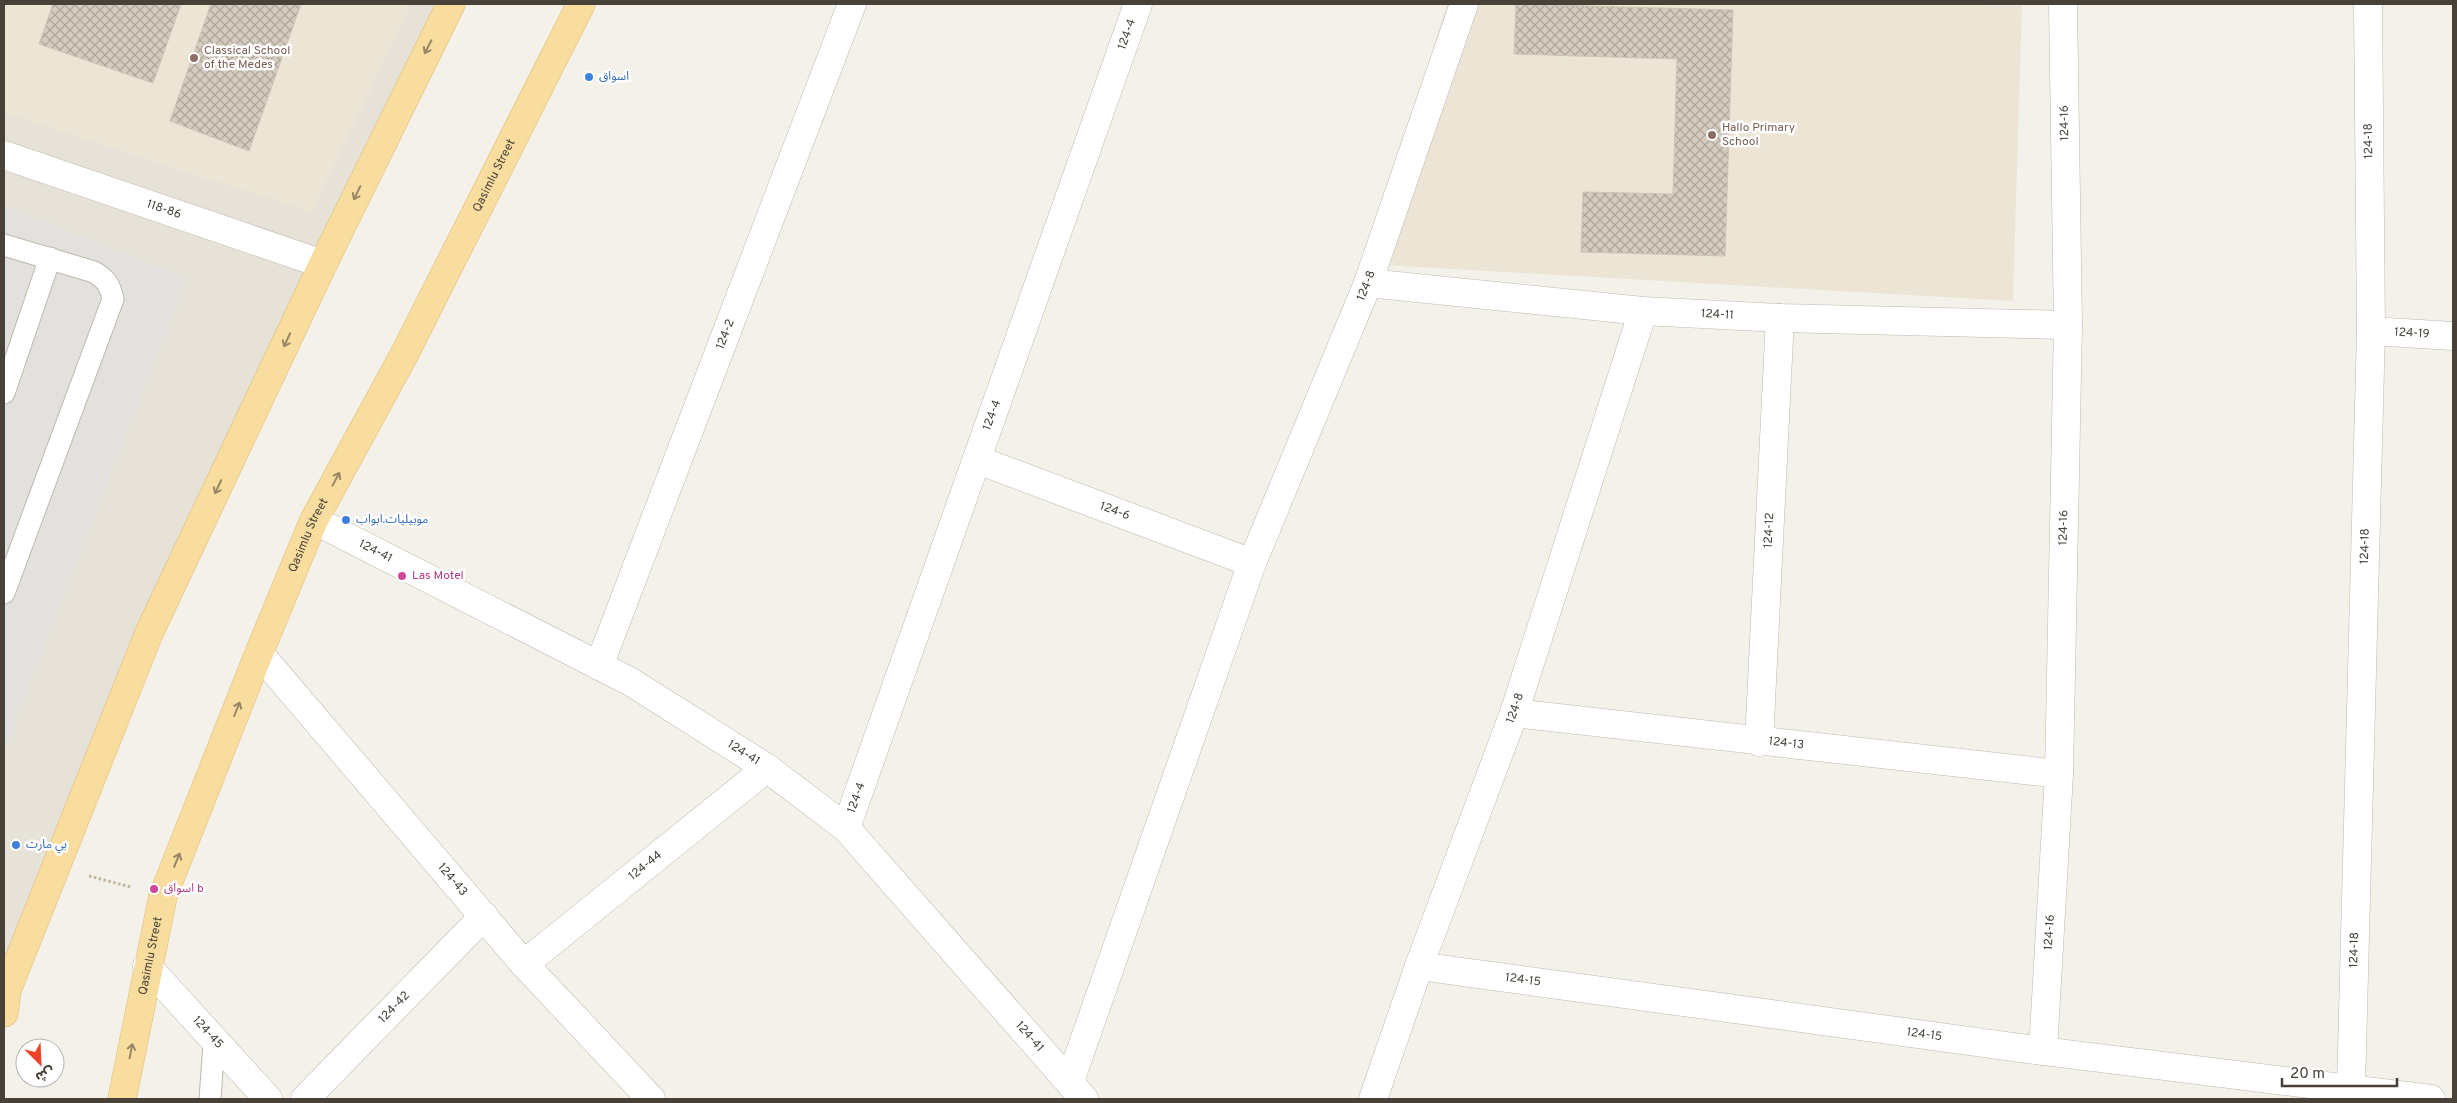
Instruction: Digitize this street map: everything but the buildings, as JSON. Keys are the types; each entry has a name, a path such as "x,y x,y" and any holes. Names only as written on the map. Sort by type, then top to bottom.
{"main road":[{"path":"5,998 149,633 323,264 451,4"},
{"name":"Qasimlu Street","path":"122,1099 147,966 163,896 314,520 405,353 581,4"}],"street":[{"name":"124-2","path":"599,666 852,4"},
{"name":"124-4","path":"846,828 978,460 1138,4"},
{"name":"124-8","path":"1077,1090 1252,563 1368,283 1464,4"},
{"name":"124-16","path":"2043,1051 2059,774 2068,325 2063,4"},
{"name":"124-18","path":"2351,1088 2371,331 2368,4"},
{"name":"118-86","path":"4,155 323,264"},
{"name":"124-11","path":"1368,283 1642,311 1780,318 2068,325"},
{"name":"124-8","path":"1373,1099 1419,966 1514,713 1642,311"},
{"name":"124-12","path":"1759,742 1780,318"},
{"name":"124-19","path":"2371,331 2453,336"},
{"name":"124-6","path":"978,460 1252,563"},
{"name":"124-41","path":"314,520 630,682 767,768 846,828 1077,1090"},
{"name":"124-43","path":"259,653 524,964 651,1099"},
{"name":"124-13","path":"1514,713 1759,742 2059,774"},
{"name":"124-44","path":"524,964 767,768"},
{"name":"124-42","path":"305,1099 484,916"},
{"name":"124-45","path":"147,966 214,1043 268,1099"},
{"name":"124-15","path":"1419,966 2043,1051 2431,1099"}],"lane":[{"path":"4,245 94,272 104,278 110,288 113,299 4,593"},
{"path":"4,393 50,258"},
{"path":"210,1099 214,1043"}],"path":[{"path":"56,867 163,896"}],"shaded area":[{"path":"4,4 451,4 323,264 7,990 4,1013"},
{"name":"Classical School of the Medes","path":"4,4 412,4 311,212 4,113"},
{"name":"Hallo Primary School","path":"1447,4 1919,4 2022,6 2013,301 1366,264"},
{"path":"4,206 187,278 4,750"}],"place":[{"name":"Classical School of the Medes","path":"194,58"},
{"name":"اسواق","path":"589,77"},
{"name":"Hallo Primary School","path":"1712,135"},
{"name":"موبيليات.ابواب","path":"346,520"},
{"name":"Las Motel","path":"402,576"},
{"name":"بي مارت","path":"16,845"},
{"name":"اسواق b","path":"154,889"}]}
